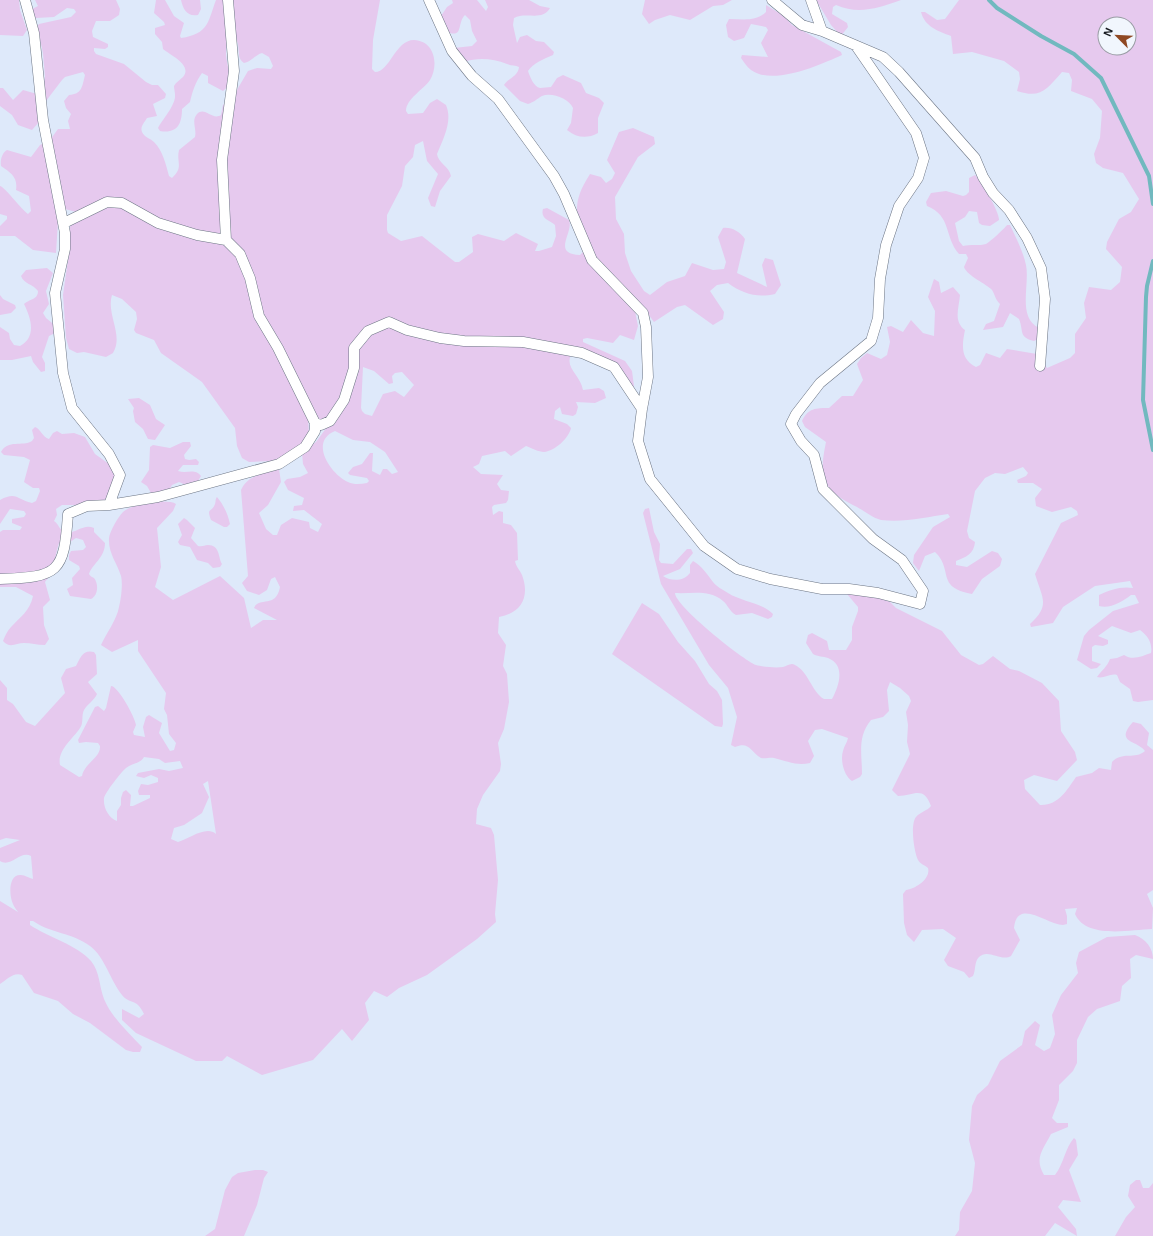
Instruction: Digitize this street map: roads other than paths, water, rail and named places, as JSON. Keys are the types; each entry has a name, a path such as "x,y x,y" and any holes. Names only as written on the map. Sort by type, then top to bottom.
{"street":[{"path":"25,0 34,33 43,120 64,223 65,249 55,293 63,373 72,408 109,454 120,475 110,505"},
{"path":"226,240 222,160 234,71 228,0"},
{"path":"429,0 452,51 472,76 498,99 554,176 564,194 592,260 643,312 646,327 648,377 638,441 650,479 704,546 737,569 770,579 822,589 849,589 878,593 920,604 923,591 902,560 873,539 823,489 814,455 801,441 791,424 796,414 820,383 871,342 878,318 880,279 886,245 899,206 918,178 924,158 916,133 856,46"},
{"path":"772,0 802,25 822,31 883,57 917,89 975,158 983,177 1009,210 1027,238 1041,268 1045,299 1040,366"},
{"path":"811,0 822,31"},
{"path":"0,578 36,577 55,568 63,557 68,514 87,506 110,505 158,497 279,464 305,447 315,432 315,423 278,348 259,316 250,278 240,254 226,240 197,235 158,223 122,203 107,202 64,223"},
{"path":"315,423 321,425 330,421 344,400 354,368 354,348 368,331 389,322 407,330 440,338 464,341 523,342 582,352 614,367 642,409"}],"waterway":[{"path":"989,0 997,8 1041,36 1074,54 1101,78 1149,176 1153,204"},
{"path":"1153,261 1146,297 1143,400 1153,450"}]}
